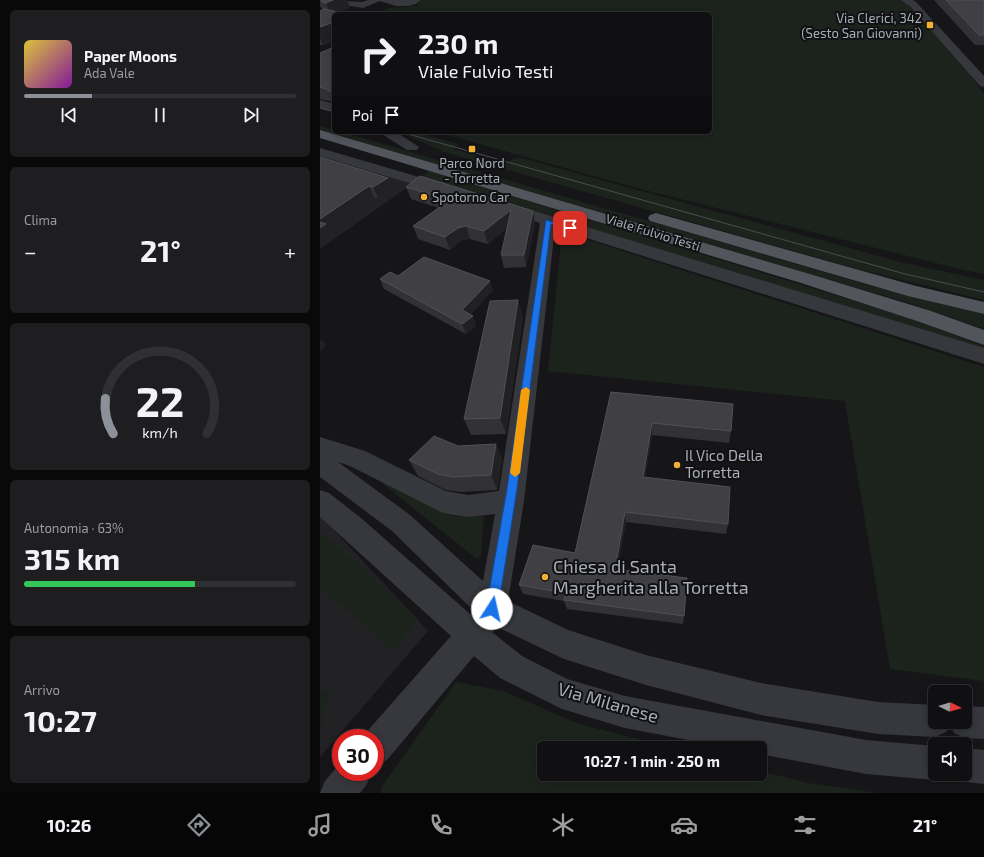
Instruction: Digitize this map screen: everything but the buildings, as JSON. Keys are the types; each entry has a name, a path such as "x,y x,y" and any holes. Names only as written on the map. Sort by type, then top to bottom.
{"main road":[{"path":"320,121 332,124"},
{"name":"Viale Fulvio Testi","path":"320,134 804,278 924,316 984,338"},
{"name":"Viale Fulvio Testi","path":"366,134 915,292 984,308"}],"street":[{"path":"331,0 363,5 376,0"},
{"path":"384,0 404,4 410,4 416,0"},
{"path":"906,0 913,4 984,83"},
{"path":"919,0 920,4 950,36 984,69"},
{"path":"320,104 332,107"},
{"name":"Viale Fulvio Testi","path":"389,134 412,147"},
{"path":"320,152 464,194"},
{"name":"Viale Fulvio Testi","path":"486,202 984,356"},
{"path":"384,738 472,635 492,609 511,501 548,221"},
{"path":"320,447 357,458 443,502 468,506 511,501"},
{"path":"320,463 401,523 492,609 564,644 646,670 761,699 878,718 928,721"},
{"name":"Via Milanese","path":"320,502 357,532 472,635 511,667 562,693 626,712 866,757 928,762"},
{"path":"972,722 984,723"},
{"path":"972,765 984,766"},
{"path":"337,793 347,781"}],"shaded area":[{"path":"421,0 903,0 910,4 954,52 984,94 984,274 637,188 444,134 712,134 712,12 384,12 386,9 390,8 417,6"},
{"path":"320,126 332,129 332,134 320,130"},
{"path":"334,134 349,134 871,286 984,314 984,329 906,302"},
{"path":"400,134 422,134 459,144 453,149 505,164 515,158 521,158 904,263 984,280 984,300 854,268 444,152 411,137"},
{"path":"320,156 412,184 320,249"},
{"path":"429,171 907,317 984,346 984,351 419,178"},
{"path":"572,236 984,367 984,681 890,669 845,401 548,371 561,244 564,240"},
{"path":"372,475 484,512 481,555 477,559"},
{"path":"320,515 428,631 344,729 332,729 332,743 320,757"},
{"path":"320,533 333,541 419,620 392,651 320,587"},
{"path":"456,682 503,691 579,724 646,741 537,741 537,781 767,781 767,773 808,783 878,793 381,793 381,788"},
{"path":"329,689 320,731 320,692"}],"tram line":[{"path":"320,108 332,111"},
{"path":"408,134 905,274 984,292"}],"slow traffic":[{"path":"515,473 526,390"}],"place":[{"name":"Via Clerici, 342 (Sesto San Giovanni)","path":"930,25"},
{"name":"Parco Nord - Torretta","path":"472,149"},
{"name":"Spotorno Car","path":"424,197"},
{"name":"Il Vico Della Torretta","path":"677,465"},
{"name":"Chiesa di Santa Margherita alla Torretta","path":"545,577"}],"route":[{"path":"492,609 512,489 548,221 570,228"}]}
